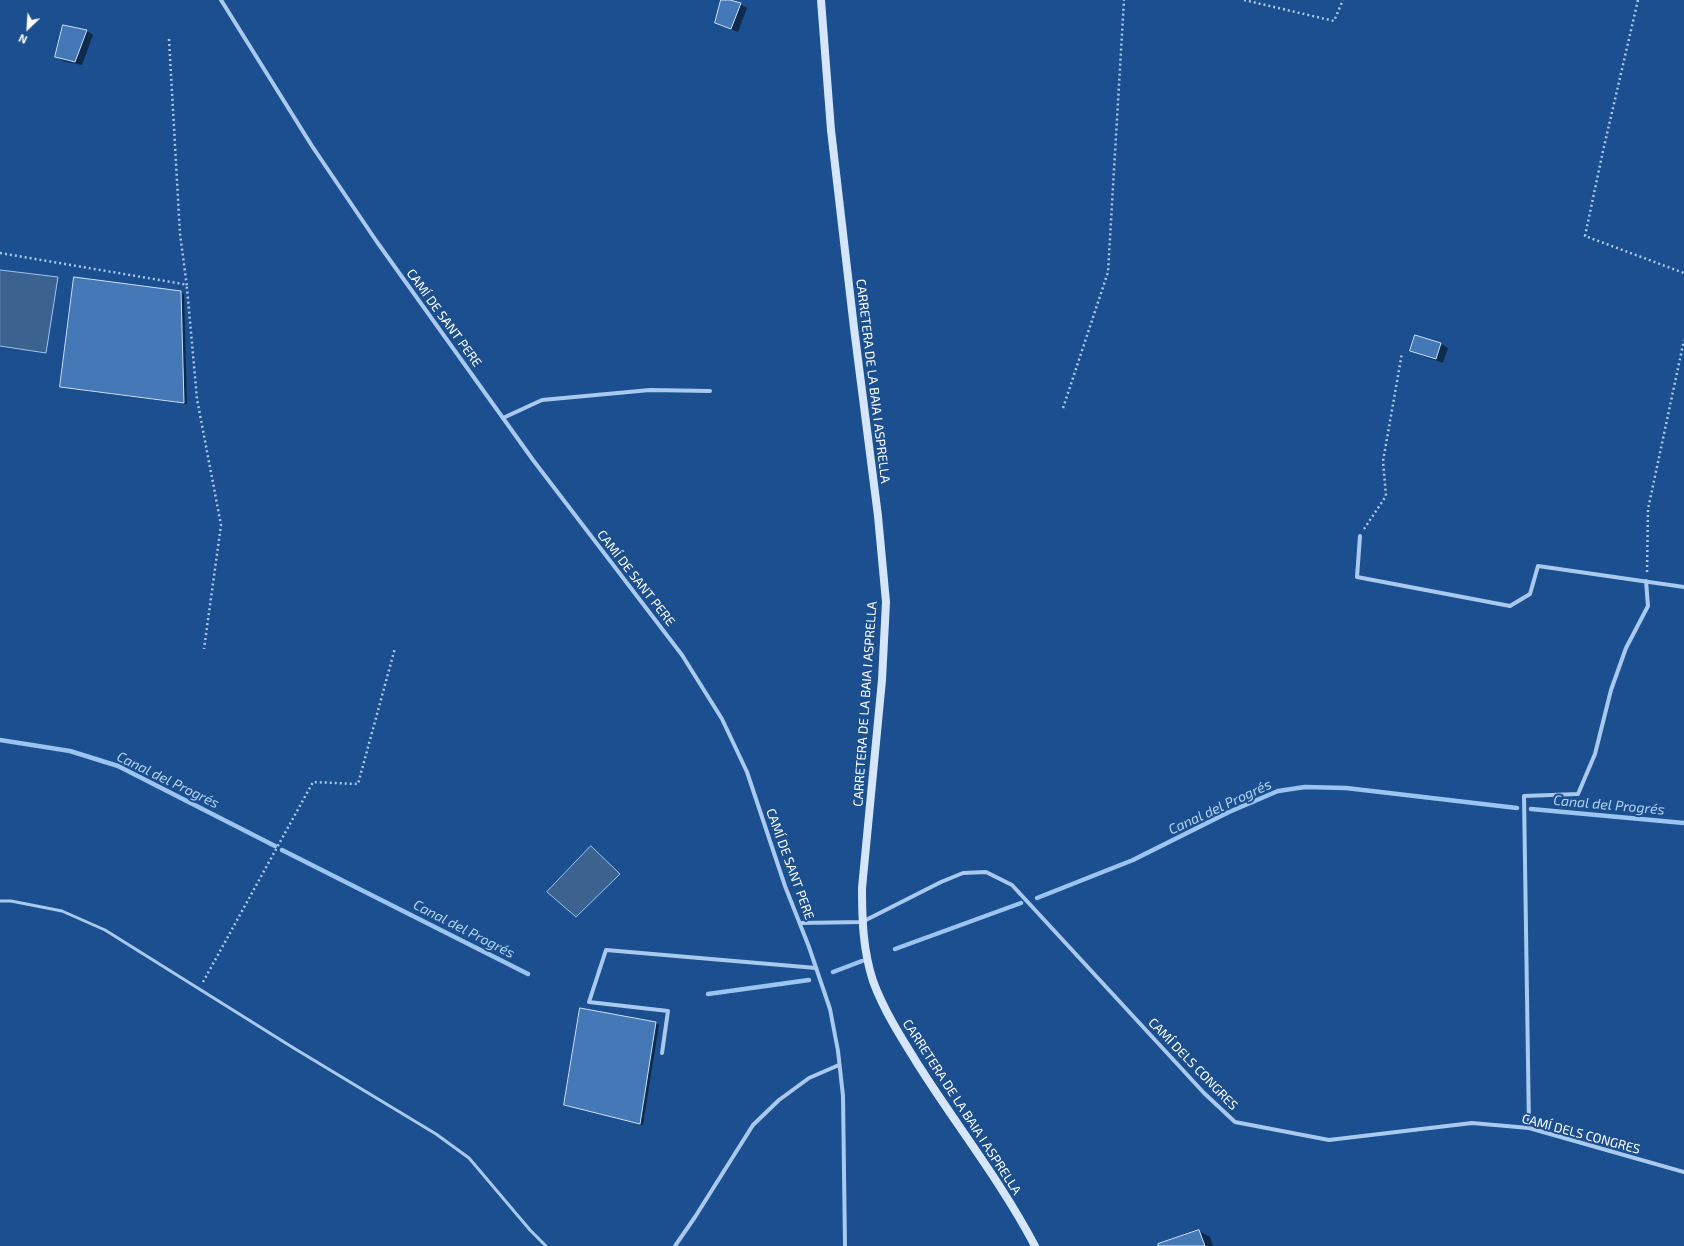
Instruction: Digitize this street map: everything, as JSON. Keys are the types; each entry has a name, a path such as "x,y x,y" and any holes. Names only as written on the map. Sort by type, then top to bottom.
{"main road":[{"name":"CARRETERA DE LA BAIA I ASPRELLA","path":"821,0 831,130 878,516 886,602 882,680 862,888 862,922 865,947 873,981 895,1028 936,1093 1019,1214 1036,1246"}],"street":[{"name":"CAMÍ DE SANT PERE","path":"221,0 325,166 377,242 503,418 608,559 682,654 722,719 747,772 785,886 800,923 830,1009 843,1096 845,1246"},
{"path":"503,418 542,400 650,390 710,391"},
{"path":"1360,536 1357,577 1510,606 1530,594 1538,566 1684,587"},
{"path":"1529,1128 1524,796 1578,794 1595,754 1611,690 1626,648 1648,606 1646,581"},
{"name":"CAMÍ DELS CONGRES","path":"800,923 862,922 941,882 963,873 986,872 1012,885 1204,1093 1235,1122 1329,1140 1472,1123 1529,1128 1684,1172"},
{"path":"662,1053 668,1011 589,1002 606,950 816,968"},
{"path":"674,1246 695,1217 753,1125 779,1100 809,1078 839,1065"}],"lane":[{"path":"0,901 11,901 62,911 105,930 292,1047 436,1134 469,1158 530,1230 546,1246"}],"path":[{"path":"1063,408 1108,272 1124,0"},
{"path":"1244,0 1334,21 1343,0"},
{"path":"1638,0 1603,150 1585,236 1684,273"},
{"path":"169,39 180,234 187,288 197,399 221,525 204,649"},
{"path":"0,253 183,284 187,288"},
{"path":"1646,581 1648,509 1684,340"},
{"path":"1360,536 1386,496 1383,461 1402,353"},
{"path":"199,988 313,782 358,784 395,648"}],"water":[{"path":"0,270 58,277 46,353 0,346"},
{"path":"591,846 620,874 576,917 547,892"}],"building":[{"path":"721,0 730,0 741,3 731,29 715,23"},
{"path":"63,25 87,30 75,62 55,57"},
{"path":"74,277 181,291 184,403 60,387"},
{"path":"1415,335 1441,343 1436,359 1410,351"},
{"path":"580,1008 656,1022 640,1124 564,1105"},
{"path":"1199,1230 1205,1246 1158,1246 1158,1244"}],"waterway":[{"name":"Canal del Progrés","path":"0,740 70,751 118,766 275,846"},
{"name":"Canal del Progrés","path":"1037,898 1133,860 1229,812 1278,791 1305,787 1346,788 1517,808"},
{"name":"Canal del Progrés","path":"1531,809 1684,823"},
{"name":"Canal del Progrés","path":"282,850 528,974"},
{"name":"Canal del Progrés","path":"895,949 1021,903"},
{"name":"Canal del Progrés","path":"833,972 862,961"},
{"name":"Canal del Progrés","path":"708,994 809,980"}]}
